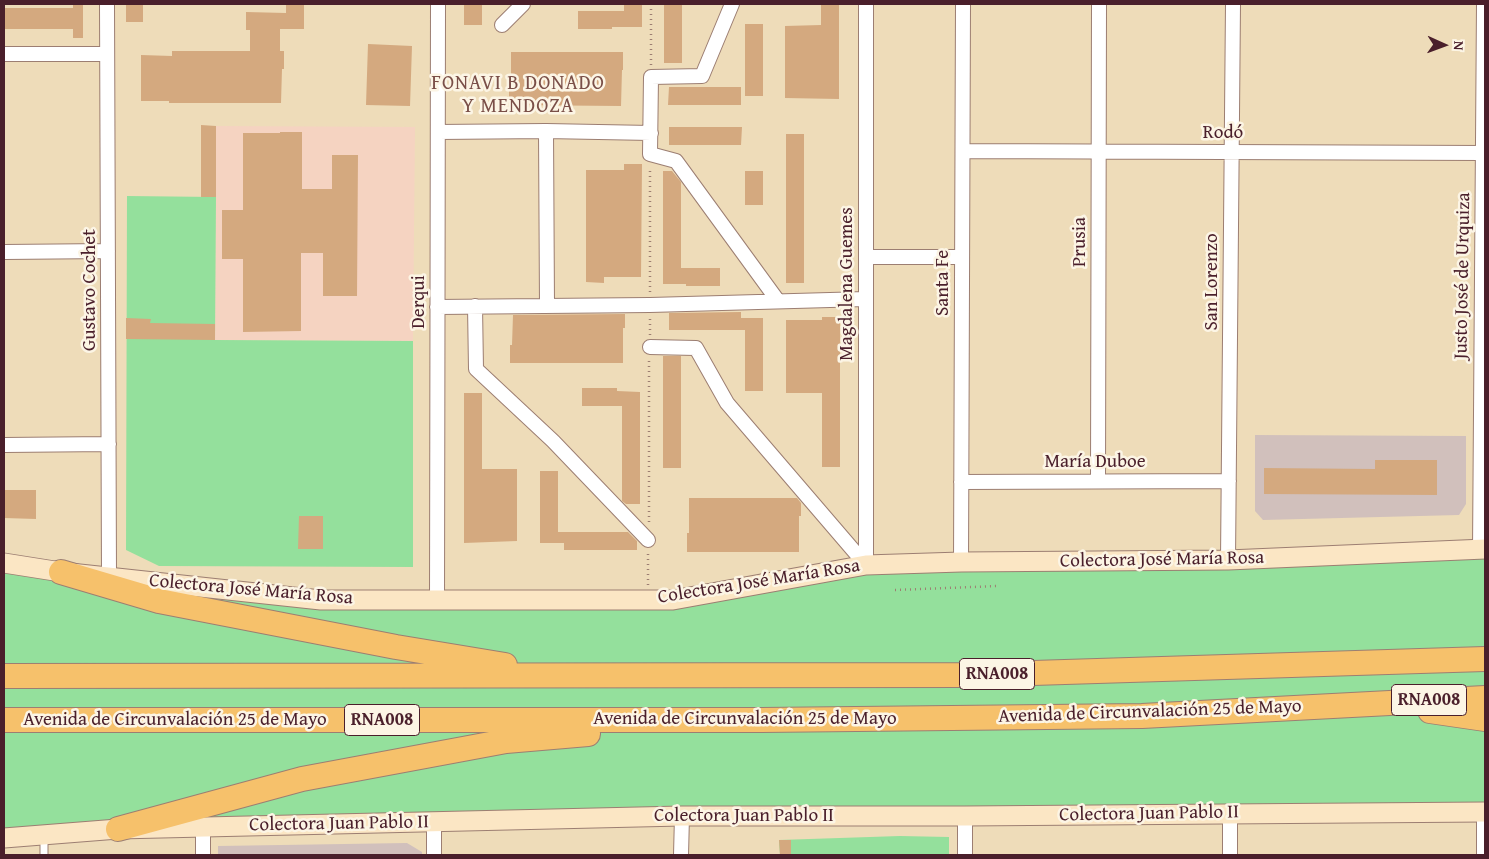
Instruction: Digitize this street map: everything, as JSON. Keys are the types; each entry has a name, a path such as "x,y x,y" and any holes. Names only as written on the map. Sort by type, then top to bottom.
{"highway":[{"path":"61,572 159,601 377,644 503,664 601,676"},
{"path":"1392,662 1485,645"},
{"name":"RNA008","path":"4,676 968,675 1485,659"},
{"name":"Avenida de Circunvalación 25 de Mayo","path":"4,720 761,720 1142,716 1485,698"},
{"path":"1373,703 1485,719"},
{"path":"118,829 302,779 506,741 761,720"}],"main road":[{"name":"Colectora José María Rosa","path":"4,563 61,572 321,600 674,600 866,565 961,562 1228,560 1482,549"},
{"name":"Colectora Juan Pablo II","path":"4,838 118,829 682,816 1485,812"}],"street":[{"name":"Gustavo Cochet","path":"107,4 109,576"},
{"name":"Derqui","path":"437,600 438,4"},
{"path":"502,25 523,4"},
{"path":"732,4 702,76 651,77 650,154 676,161 778,301"},
{"name":"Magdalena Guemes","path":"866,4 866,565"},
{"name":"Santa Fe","path":"961,562 963,4"},
{"name":"Prusia","path":"1098,481 1099,4"},
{"name":"San Lorenzo","path":"1228,560 1232,4"},
{"name":"Justo José de Urquiza","path":"1482,549 1484,4"},
{"path":"4,54 107,54"},
{"path":"546,131 547,306"},
{"path":"438,132 546,131 651,134"},
{"name":"Rodó","path":"962,151 1483,153"},
{"path":"4,252 108,251"},
{"path":"866,257 962,257"},
{"path":"437,307 650,305 866,299"},
{"path":"475,306 476,369 553,441 648,540"},
{"path":"650,346 696,348 727,403 866,565"},
{"path":"4,445 110,444"},
{"name":"María Duboe","path":"961,482 1229,481"},
{"path":"1484,855 1485,812"},
{"path":"1230,814 1230,855"},
{"path":"682,816 682,855"},
{"path":"964,855 965,816"},
{"path":"434,822 434,855"},
{"path":"203,828 203,855"}],"lane":[{"path":"44,834 44,855"}],"path":[{"path":"651,4 651,77"},
{"path":"648,600 650,154"},
{"path":"895,590 998,586"}],"shaded area":[{"path":"216,126 415,127 413,341 215,340"},
{"path":"1255,435 1466,436 1466,504 1459,515 1263,520 1255,511"},
{"path":"407,843 422,852 422,855 218,855 218,846"}],"green space":[{"path":"127,196 216,197 215,340 413,341 413,567 159,566 126,550"},
{"path":"1485,549 1485,812 1230,814 4,838 4,563 321,600 673,600 866,565"},
{"path":"900,836 949,837 949,855 780,855 779,840"}],"building":[{"path":"73,4 83,4 83,38 73,38 73,29 4,29 4,8 73,8"},
{"path":"126,4 143,4 143,22 126,22"},
{"path":"286,4 304,4 304,29 280,29 280,51 284,51 281,103 169,103 169,101 141,101 141,55 172,56 172,51 250,51 250,30 246,30 246,12 286,13"},
{"path":"464,4 482,4 482,25 464,25"},
{"path":"624,4 642,4 642,27 578,29 578,11 624,11"},
{"path":"664,4 682,4 682,63 664,63"},
{"path":"821,4 839,4 839,99 785,98 785,26 821,25"},
{"path":"745,24 763,24 763,96 745,96"},
{"path":"368,44 412,46 410,106 366,105"},
{"path":"511,52 623,52 621,106 509,105"},
{"path":"669,87 741,87 741,105 668,105"},
{"path":"201,125 216,126 216,197 201,197"},
{"path":"669,127 742,127 741,145 669,145"},
{"path":"302,132 302,189 332,189 332,155 358,155 357,296 323,296 323,253 301,253 301,331 243,332 243,259 222,259 222,210 243,210 243,133"},
{"path":"786,134 804,134 804,283 786,283"},
{"path":"624,164 642,164 641,277 604,277 604,283 586,282 586,170 624,170"},
{"path":"663,171 672,171 681,182 681,268 720,268 720,286 663,284"},
{"path":"745,171 763,171 763,205 745,205"},
{"path":"741,312 741,318 763,318 763,391 745,391 745,330 669,330 669,313"},
{"path":"625,314 623,363 510,363 513,315"},
{"path":"822,317 840,317 840,467 822,467 822,393 786,393 786,320 822,320"},
{"path":"126,318 151,319 150,323 215,324 215,340 126,339"},
{"path":"663,356 681,356 681,468 663,468"},
{"path":"582,388 617,388 617,391 640,392 640,504 626,504 622,501 622,406 582,406"},
{"path":"464,393 482,393 482,469 517,469 517,541 464,543"},
{"path":"1375,460 1437,460 1437,495 1264,494 1264,468 1375,469"},
{"path":"540,471 558,471 558,532 628,532 637,541 637,550 564,550 564,543 540,543"},
{"path":"4,490 36,490 36,519 4,518"},
{"path":"689,498 797,498 801,503 799,552 687,552"},
{"path":"299,516 323,516 323,549 298,549"},
{"path":"779,840 791,840 791,855 780,855"}],"district":[{"name":"FONAVI B DONADO Y MENDOZA","path":"518,96"}]}
